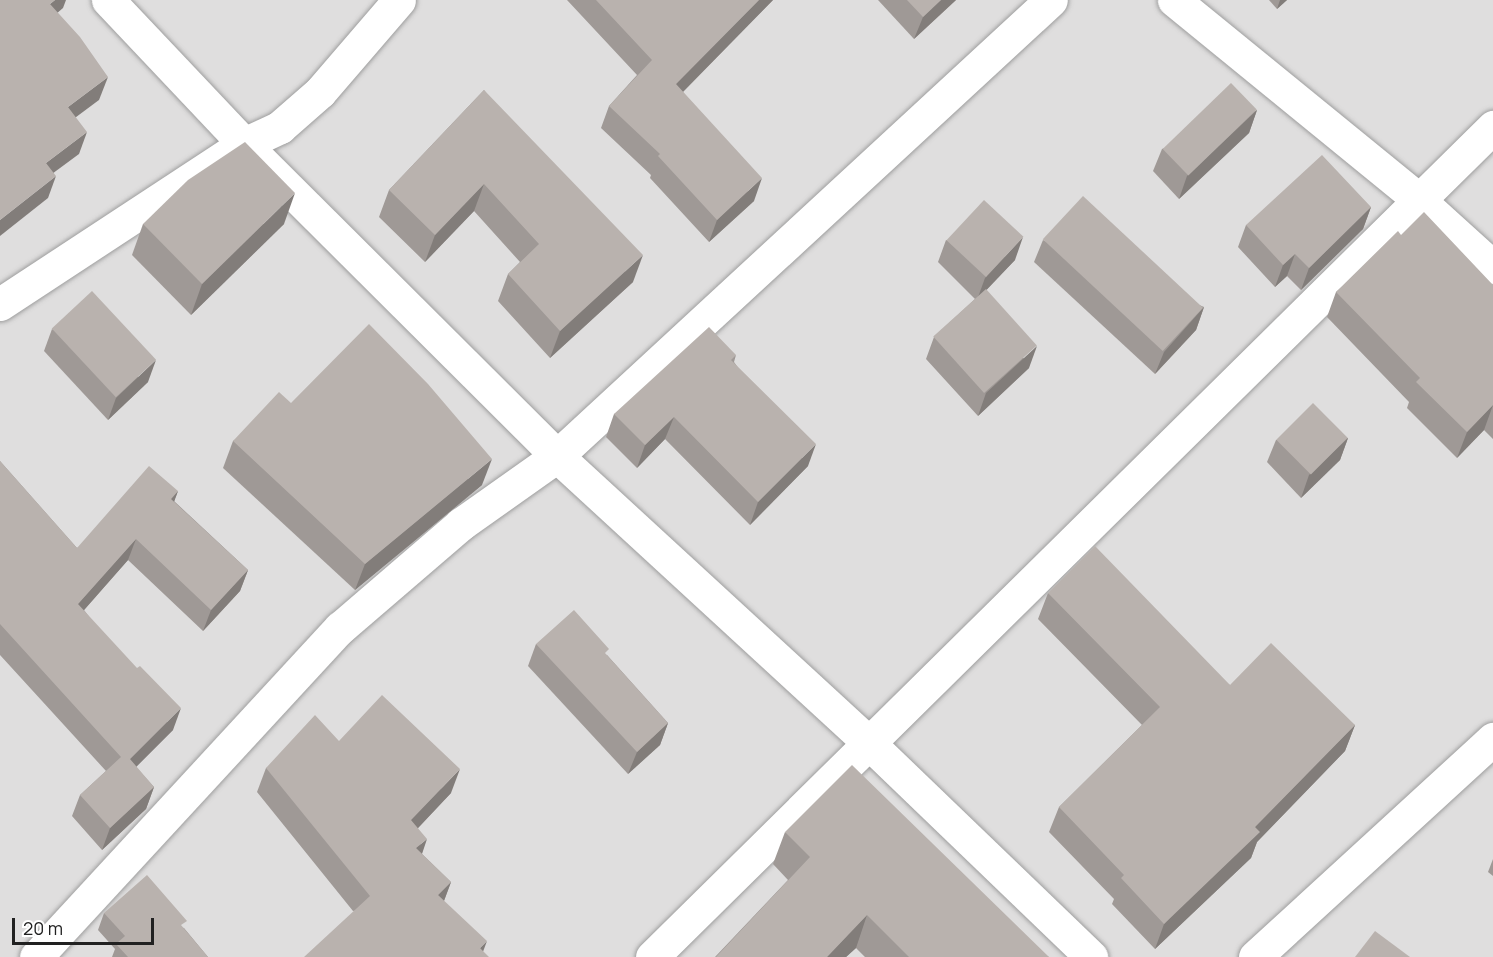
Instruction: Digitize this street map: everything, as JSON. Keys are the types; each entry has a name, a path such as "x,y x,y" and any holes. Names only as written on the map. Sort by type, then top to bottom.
{"street":[{"path":"108,0 244,144 557,456 870,744 1091,957"},
{"path":"0,304 244,144 280,127 320,92 399,0"},
{"path":"36,957 340,628 461,524 557,456 1051,0"},
{"path":"1174,0 1419,200 1493,267"},
{"path":"652,957 1493,127"},
{"path":"1255,957 1493,739"}],"shaded area":[{"path":"0,0 1493,0 1493,957 0,957"}],"building":[{"path":"0,0 55,0 50,4 80,37 108,77 68,107 87,132 46,163 56,176 0,220"},
{"path":"596,0 759,0 676,84 762,178 717,220 658,156 660,154 609,106 652,60"},
{"path":"907,0 941,0 923,17"},
{"path":"1231,83 1257,110 1188,176 1163,149"},
{"path":"484,90 643,255 560,331 508,274 539,244 484,184 435,235 389,190"},
{"path":"245,142 295,193 202,284 143,224 188,180"},
{"path":"1322,155 1371,207 1309,268 1295,254 1283,265 1246,225"},
{"path":"1083,196 1203,308 1163,351 1043,239"},
{"path":"984,200 1023,237 986,277 946,240"},
{"path":"1424,212 1493,285 1493,405 1467,432 1416,382 1420,378 1336,292 1398,231 1401,235"},
{"path":"986,289 1037,345 984,393 933,337"},
{"path":"92,291 156,360 116,397 52,329"},
{"path":"369,324 428,384 492,459 365,564 233,441 279,392 291,403"},
{"path":"709,327 736,355 731,360 816,444 758,502 674,417 645,445 614,414"},
{"path":"1313,403 1348,438 1311,474 1276,440"},
{"path":"0,461 77,548 149,466 178,491 171,499 248,570 211,610 136,539 78,604 137,668 140,666 181,708 130,759 154,787 110,828 80,795 121,757 0,624"},
{"path":"1095,546 1230,685 1271,643 1355,725 1255,827 1260,832 1164,924 1121,878 1124,875 1059,807 1160,707 1048,593"},
{"path":"574,610 609,649 605,653 668,723 637,752 536,644"},
{"path":"382,695 460,769 411,820 427,839 416,848 451,882 438,895 487,941 480,948 489,957 304,957 370,896 266,768 315,715 339,741"},
{"path":"852,765 1049,957 909,957 867,915 827,957 716,957 810,857 785,832"},
{"path":"147,875 187,921 181,925 208,957 128,957 116,944 125,936 104,913"},
{"path":"1375,931 1410,957 1355,957"}]}
